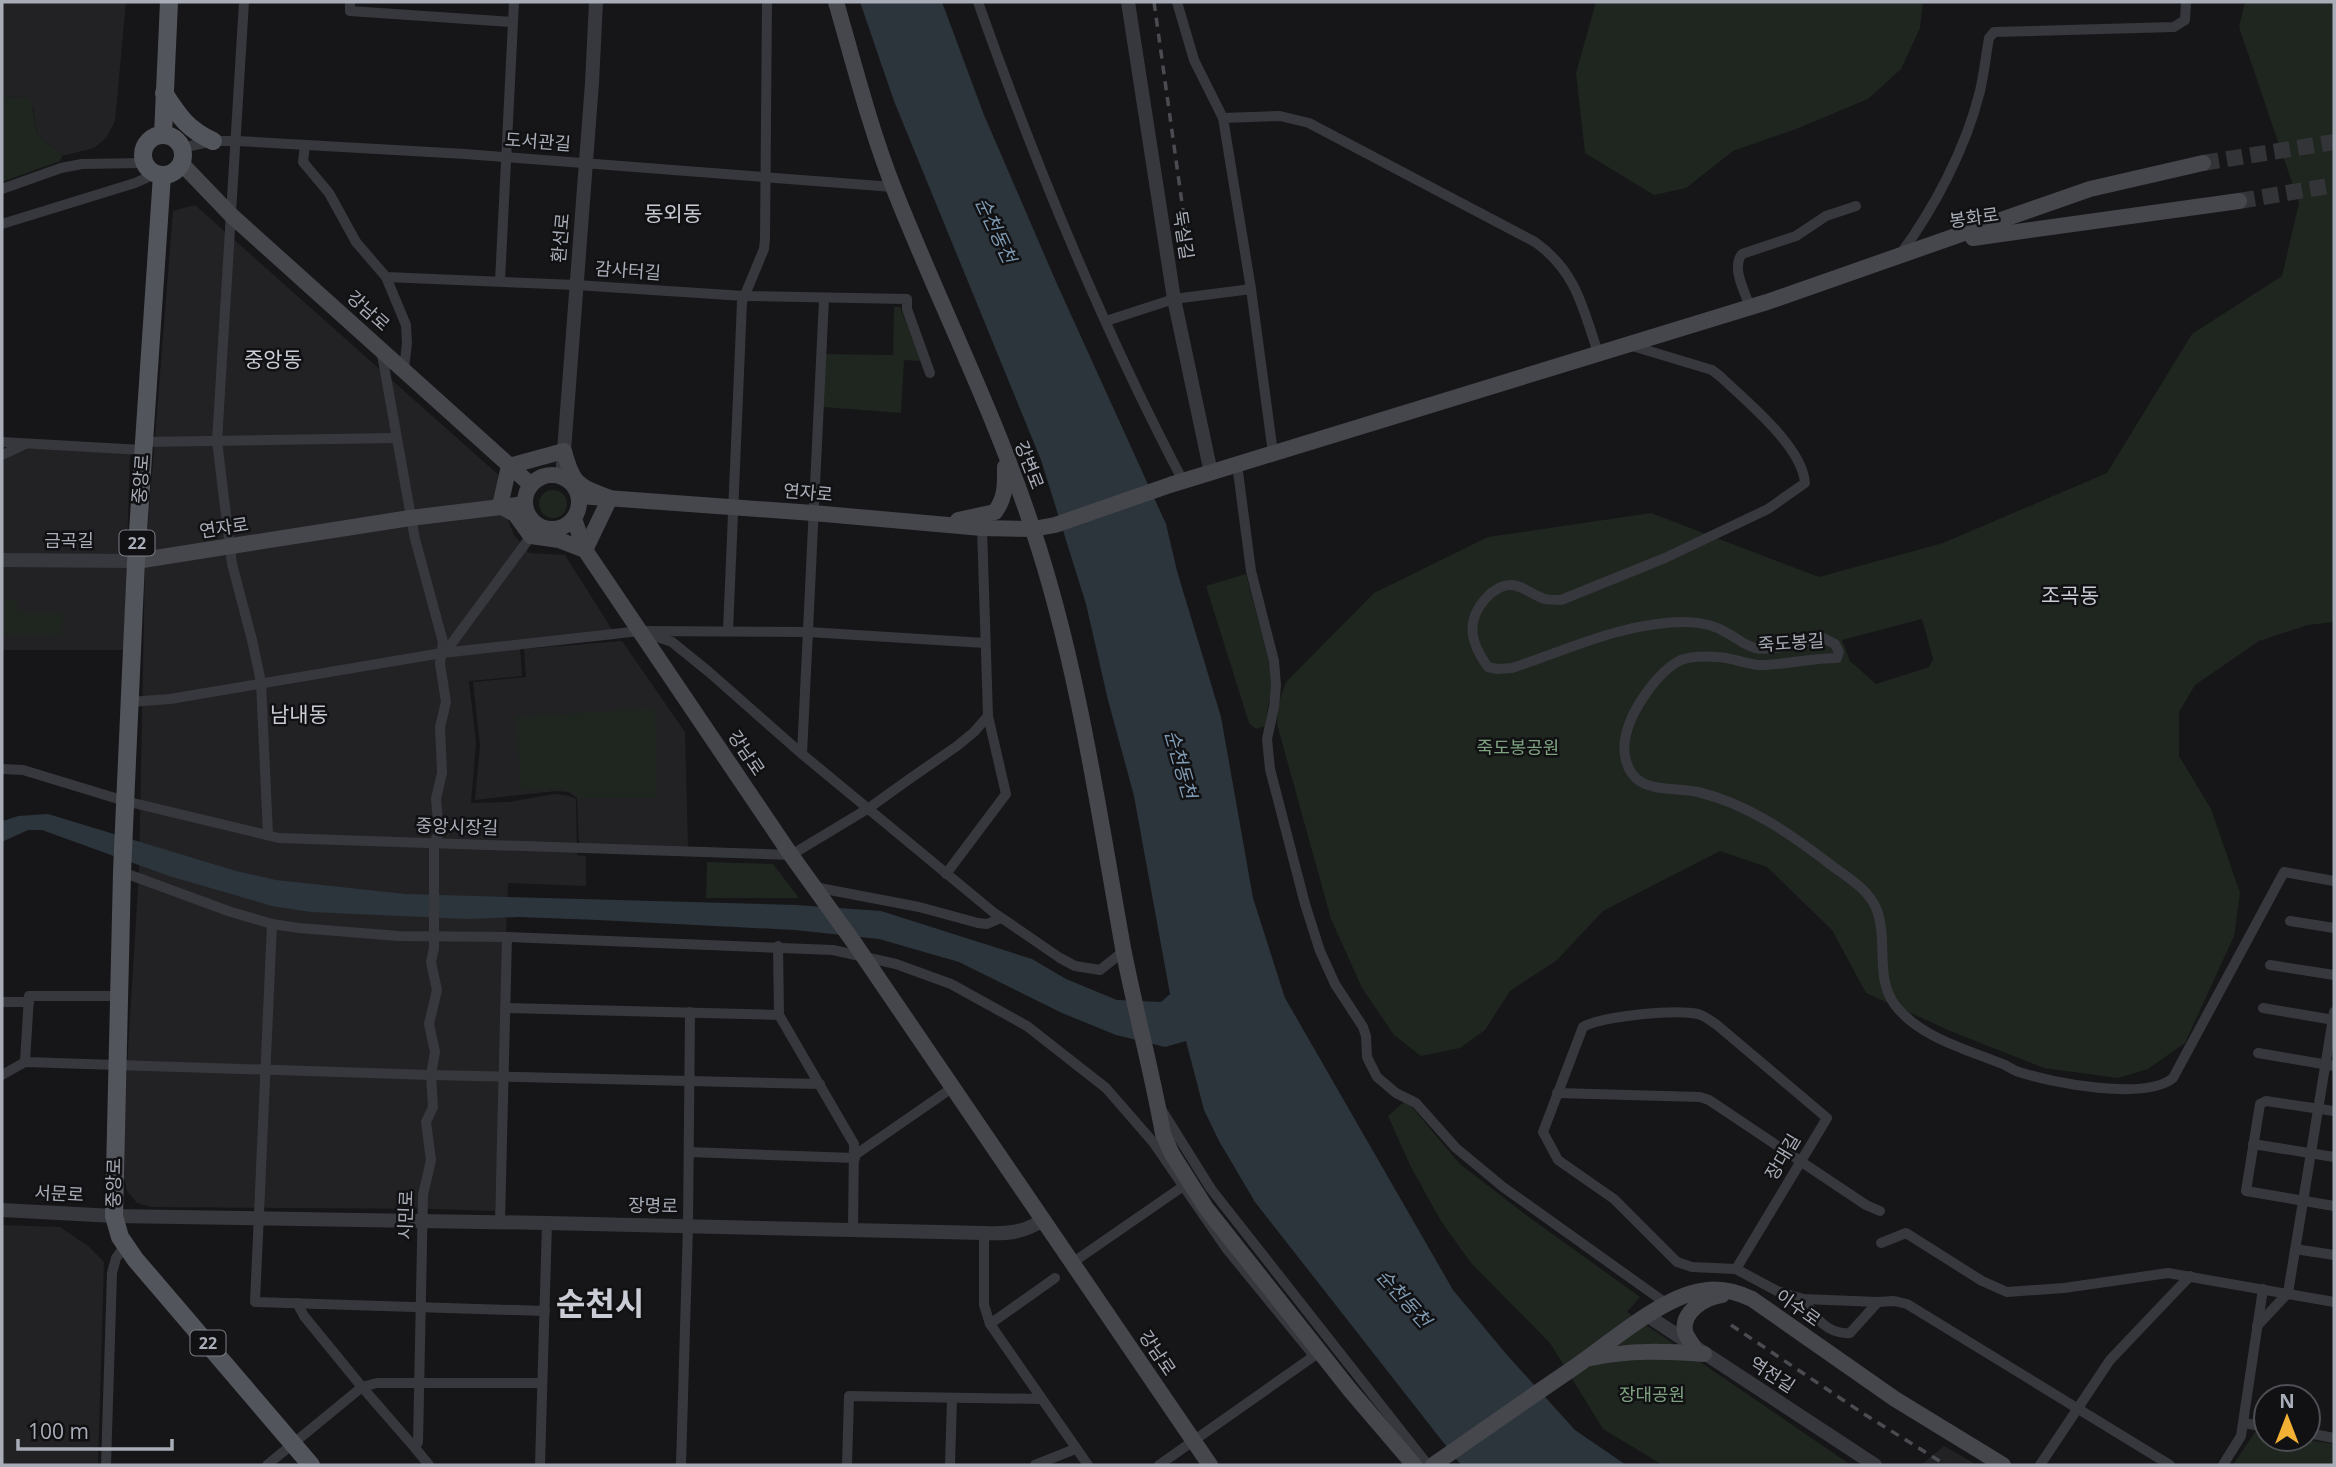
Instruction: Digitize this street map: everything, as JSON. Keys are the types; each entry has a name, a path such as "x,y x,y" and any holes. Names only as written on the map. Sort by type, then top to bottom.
{"main road":[{"path":"154,171 177,170 181,156 177,141 163,135 170,2"},
{"name":"강변로","path":"835,2 873,131 893,187 1033,529 1063,638 1089,755 1125,956 1158,1104"},
{"path":"164,93 189,127 213,141"},
{"name":"22","path":"154,171 144,147 155,136 163,135"},
{"name":"강남로","path":"181,156 232,215 531,485"},
{"name":"봉화로","path":"1943,242 2090,189 2203,163"},
{"name":"중앙로","path":"154,171 122,872 114,1216 125,1247 312,1465"},
{"name":"봉화로","path":"1943,242 2239,201"},
{"path":"1033,529 1055,525 1237,464 1750,307 1943,242"},
{"path":"564,452 570,475 590,491 610,498 585,550 536,531 516,514 500,506 509,466 564,452"},
{"path":"932,524 995,512 1002,503 1005,490 1004,454"},
{"path":"545,476 562,477 569,481 579,496 578,512 574,519 558,529 536,531 529,518 525,497 531,485 545,476"},
{"name":"연자로","path":"579,496 732,506 982,528 1033,529"},
{"name":"연자로","path":"136,561 411,518 525,504"},
{"name":"강남로","path":"574,519 585,550 1210,1465"},
{"path":"1158,1104 1163,1133 1172,1154 1206,1208 1420,1465"},
{"path":"1158,1104 1174,1140 1203,1191 1350,1390 1414,1465"},
{"name":"이수로","path":"1433,1464 1667,1304 1692,1293 1730,1290 1752,1299 1895,1399 2003,1465"},
{"path":"1699,1350 1686,1334 1688,1314 1713,1296 1752,1299"},
{"path":"1585,1359 1636,1351 1699,1350"}],"street":[{"path":"244,2 217,442 230,547 261,682 268,835"},
{"path":"500,281 514,2"},
{"name":"환선로","path":"562,477 596,2"},
{"path":"728,631 741,313 744,296 764,249 767,2"},
{"path":"978,2 1030,142 1177,483"},
{"name":"둑실길","path":"1128,2 1174,299 1211,473"},
{"path":"1177,2 1194,60 1223,118 1251,289 1273,453"},
{"path":"1897,258 1919,229 1972,119 1989,38 1994,32 2174,27 2185,20 2186,2"},
{"path":"350,6 513,22"},
{"path":"1223,118 1280,116 1309,123 1535,242 1559,261 1570,277 1598,354"},
{"name":"도서관길","path":"181,156 213,141 237,141 586,163 893,187"},
{"path":"305,145 303,162 329,193 356,242 386,277 406,325 408,336 404,369"},
{"path":"2,189 61,168 82,164 154,171"},
{"path":"2,223 135,183 154,171"},
{"path":"1750,307 1738,271 1737,263 1742,254 1796,236 1826,216 1856,206"},
{"name":"감사터길","path":"386,277 744,296 907,299 907,309 930,373"},
{"path":"1106,321 1174,299 1251,289"},
{"path":"802,754 824,299"},
{"name":"죽도봉길","path":"1626,345 1712,370 1789,445 1804,471 1805,483 1769,509 1665,558 1561,600 1544,599 1509,584 1496,589 1483,601 1472,619 1473,639 1488,667 1497,669 1512,668 1604,634 1648,625 1689,621 1727,632 1746,645 1758,648 1824,638 1835,645 1839,652 1838,658 1757,665 1720,656 1683,659 1669,667 1632,714 1624,743 1625,760 1632,774 1648,785 1699,792 1745,807 1802,843 1862,888 1875,906 1883,933 1884,984 1898,1009 1913,1022 1970,1052 2017,1072 2113,1090 2162,1084 2173,1078 2284,872 2334,881"},
{"name":"시민로","path":"381,349 411,518 443,642 440,664 446,702 440,727 442,773 436,799 439,832 434,843 431,962 437,990 429,1024 435,1049 431,1075 433,1107 426,1122 431,1160 422,1195 420,1381 418,1442 415,1448"},
{"path":"2,442 143,446 395,438"},
{"path":"2,455 28,443"},
{"path":"1237,464 1251,571 1274,661 1276,685 1267,739 1268,761 1312,928 1330,974 1363,1027 1367,1057 1377,1077 1396,1093 1416,1103 1456,1148 1503,1187 1667,1304"},
{"path":"946,874 1006,794 988,716 982,528"},
{"path":"442,653 536,531"},
{"name":"금곡길","path":"2,560 136,561"},
{"path":"640,631 672,642 802,754 1001,918 1076,966 1100,970 1125,956"},
{"path":"131,702 170,699 442,653 640,631 808,632 985,643"},
{"path":"791,855 869,808 957,746 988,716"},
{"name":"중앙시장길","path":"2,769 35,773 125,801 268,835 791,855"},
{"path":"122,872 232,912 299,929 858,949 951,984 1004,1012 1053,1045 1106,1088 1123,1106 1153,1142 1226,1248 1404,1465"},
{"path":"818,894 919,907 978,923 987,924 1001,918"},
{"path":"2290,921 2334,928"},
{"path":"272,924 255,1301 545,1311"},
{"path":"499,1222 507,937"},
{"path":"778,946 779,1015 850,1136 855,1157 853,1231"},
{"path":"2270,965 2334,975"},
{"path":"25,1062 29,996 119,996"},
{"path":"2,1002 29,1002"},
{"path":"505,1008 779,1015"},
{"path":"2258,1326 2288,1293 2318,1108 2330,1066 2334,1017 2263,1008"},
{"path":"681,1465 688,1226 690,1012"},
{"name":"장대길","path":"1699,1014 1717,1025 1827,1118 1736,1269 1692,1267 1677,1262 1614,1199 1558,1160 1544,1132 1557,1093 1583,1027 1611,1018 1699,1014"},
{"path":"2258,1053 2330,1066"},
{"path":"2,1075 25,1062 820,1084"},
{"path":"689,1152 855,1157 953,1088"},
{"path":"1557,1093 1700,1097 1709,1100 1880,1212"},
{"path":"2334,1111 2266,1101 2260,1104 2246,1191 2334,1206"},
{"path":"1158,1104 1211,1189 1433,1464"},
{"path":"2253,1144 2334,1157"},
{"path":"1182,1187 1206,1208"},
{"path":"1072,1263 1182,1187"},
{"name":"서문로","path":"2,1210 114,1216"},
{"name":"장명로","path":"114,1216 1014,1234 1043,1220"},
{"path":"540,1465 547,1223"},
{"path":"984,1233 983,1299 990,1324 1088,1465"},
{"path":"1881,1243 1906,1233 1982,1281 2007,1292 2064,1288 2168,1273 2334,1302"},
{"path":"106,1465 112,1273 117,1258 125,1247"},
{"path":"2295,1249 2334,1255"},
{"path":"1736,1269 1777,1291 1803,1300 1899,1301 1914,1307 2171,1465"},
{"path":"2040,1465 2110,1360 2190,1276"},
{"path":"990,1324 1055,1278"},
{"path":"2223,1465 2237,1445 2244,1423 2245,1398 2263,1289"},
{"path":"1803,1300 1820,1322 1840,1334 1850,1334 1878,1302"},
{"path":"297,1303 304,1316 429,1465"},
{"name":"역전길","path":"1648,1316 1875,1465"},
{"path":"1159,1465 1314,1356"},
{"path":"267,1465 362,1387 377,1382 542,1383"},
{"path":"848,1465 849,1396 1041,1399"},
{"path":"950,1465 952,1398"},
{"path":"2244,1423 2252,1424"},
{"path":"1035,1465 1076,1449"}],"shaded area":[{"path":"2,2 126,2 115,121 106,138 94,148 62,156 37,134 33,108 27,98 2,97"},
{"path":"195,205 502,478 506,515 514,535 529,553 565,555 618,639 520,647 522,676 469,681 476,743 471,803 509,802 554,794 576,799 577,855 586,856 586,886 508,883 495,1211 151,1207 137,1203 127,1191 121,1164 139,871 145,561 173,211"},
{"path":"31,448 130,454 124,650 2,650 2,460"},
{"path":"622,641 685,732 688,847 579,845 577,798 568,792 475,800 480,745 473,682 526,677 524,649"},
{"path":"2,1225 60,1227 88,1246 104,1262 98,1465 2,1465"},
{"path":"1944,1446 1977,1465 1921,1465"}],"green space":[{"path":"1596,2 1923,2 1920,28 1901,69 1868,99 1796,129 1733,151 1686,188 1654,195 1585,153 1576,73"},
{"name":"죽도봉공원","path":"2245,2 2334,2 2334,622 2308,625 2259,641 2195,685 2179,712 2179,756 2211,809 2240,893 2234,936 2185,1043 2148,1069 2118,1078 2044,1068 1955,1033 1866,993 1832,930 1767,867 1720,851 1603,911 1557,960 1510,991 1485,1030 1460,1048 1421,1056 1394,1035 1362,988 1331,919 1277,724 1278,704 1286,682 1374,593 1488,537 1651,513 1819,577 1943,543 2107,473 2192,334 2282,276 2299,203 2239,27","holes":["1922,619 1933,659 1929,667 1876,684 1850,661 1842,640"]},
{"path":"2,97 27,98 31,101 37,134 62,156 60,161 2,182"},
{"path":"894,307 900,307 922,361 904,360 901,413 823,407 825,354 893,355"},
{"path":"553,490 563,494 567,504 563,514 553,518 543,514 539,504 543,494"},
{"path":"1246,574 1273,677 1265,726 1256,729 1249,723 1206,586"},
{"path":"2,600 17,600 17,612 63,613 62,636 2,635"},
{"path":"655,708 656,798 581,798 561,789 521,790 516,717"},
{"path":"707,862 773,864 799,898 706,898"},
{"name":"장대공원","path":"1406,1100 1460,1164 1640,1297 1627,1312 1851,1465 1663,1465 1603,1429 1550,1343 1471,1263 1441,1221 1411,1167 1388,1116"},
{"path":"2252,1436 2252,1453 2322,1453 2322,1442 2334,1444 2334,1465 2233,1465"}],"water":[{"name":"순천동천","path":"860,2 942,2 984,115 1166,524 1177,571 1221,717 1253,898 1285,998 1453,1290 1575,1430 1626,1465 1461,1465 1255,1202 1204,1110 1186,1041 1165,1047 1116,1035 1062,1013 959,962 879,939 795,930 598,920 519,917 468,919 311,912 272,906 169,876 42,830 28,830 2,842 3,821 18,816 48,814 236,871 276,880 405,894 796,905 881,911 1032,959 1066,979 1117,1000 1161,1002 1170,994 1134,796 1086,604 1041,460 894,101"}],"tunnel":[{"path":"2203,163 2334,142"},
{"path":"2239,201 2334,185"}],"railway":[{"path":"1154,2 1187,239"},
{"path":"1731,1325 1946,1465"}],"district":[{"name":"동외동","path":"673,214"},
{"name":"중앙동","path":"273,360"},
{"name":"조곡동","path":"2070,596"},
{"name":"남내동","path":"299,715"},
{"name":"순천시","path":"600,1304"}]}
